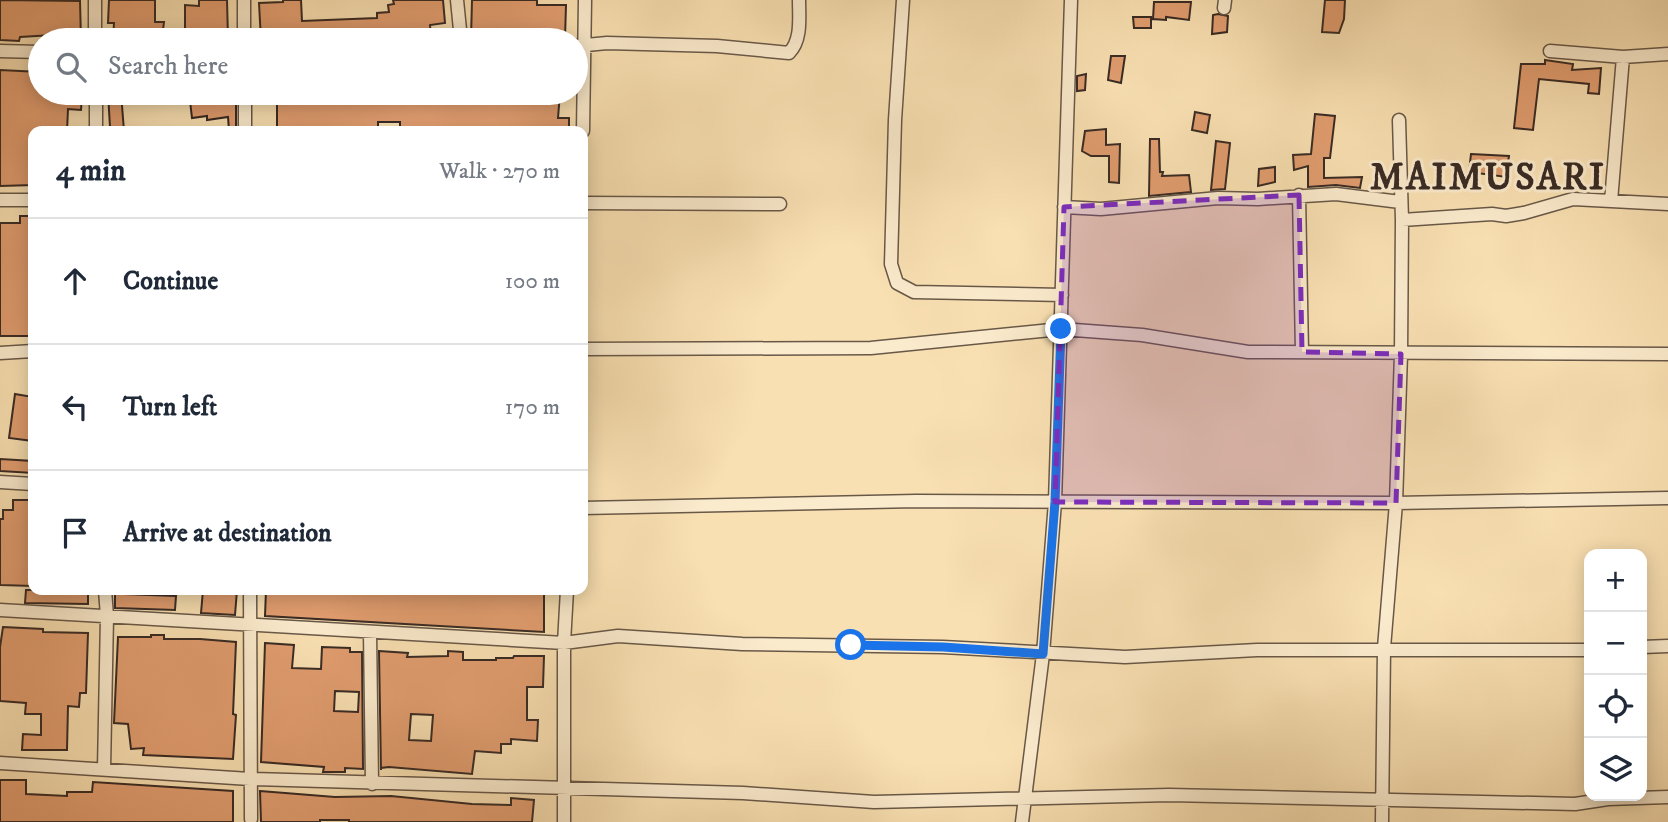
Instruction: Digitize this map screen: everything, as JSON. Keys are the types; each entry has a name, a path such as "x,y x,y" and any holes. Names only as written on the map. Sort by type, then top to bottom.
{"street":[{"path":"95,0 95,28"},
{"path":"244,0 244,28"},
{"path":"457,0 460,28"},
{"path":"582,28 585,0"},
{"path":"588,45 607,43 717,46 789,53 796,47 799,0"},
{"path":"904,0 895,120 891,264 897,283 915,292 1062,295"},
{"path":"1022,822 1043,654 1055,502 1071,0"},
{"path":"0,51 28,52"},
{"path":"1550,51 1623,57 1668,54"},
{"path":"1611,201 1623,57"},
{"path":"96,105 96,126"},
{"path":"244,105 245,126"},
{"path":"582,105 583,126"},
{"path":"1382,822 1384,648 1396,503 1401,354 1402,220 1399,120"},
{"path":"1064,207 1101,209 1218,198 1258,199 1336,194 1400,202"},
{"path":"1299,195 1302,352"},
{"path":"1402,220 1492,214 1506,216 1573,199 1668,204"},
{"path":"0,200 28,200"},
{"path":"588,203 780,204"},
{"path":"588,348 871,348 1061,329 1142,335 1248,352 1668,354"},
{"path":"0,353 28,351"},
{"path":"0,481 28,484"},
{"path":"588,508 890,502 1396,503 1668,498"},
{"path":"104,769 105,595"},
{"path":"250,595 251,819"},
{"path":"564,822 564,643 567,595"},
{"path":"0,610 251,627 564,643 618,636 743,644 943,647 1125,657 1257,650 1384,648 1584,650"},
{"path":"370,632 372,784"},
{"path":"1647,646 1668,646"},
{"path":"0,763 250,779 743,793 874,802 1169,795 1574,804 1608,799 1668,797"}],"highlighted area":[{"path":"1299,195 1302,352 1401,354 1396,503 1055,502 1064,207"}],"building":[{"path":"0,0 80,1 81,28 28,28 28,37 20,37 19,41 0,40"},
{"path":"109,0 155,0 155,22 164,22 163,28 114,28 114,23 108,23"},
{"path":"199,0 227,0 228,28 185,28 185,5 199,6"},
{"path":"301,0 302,21 377,18 377,13 389,12 388,5 394,4 393,0 443,0 445,23 430,25 430,28 260,28 259,3"},
{"path":"472,0 537,0 537,5 566,5 565,28 471,28"},
{"path":"1325,0 1345,0 1344,19 1339,33 1322,32"},
{"path":"1154,2 1191,2 1189,20 1166,17 1166,20 1153,19"},
{"path":"1213,15 1228,16 1227,32 1212,34"},
{"path":"1133,17 1151,17 1151,28 1134,28"},
{"path":"1111,56 1125,56 1121,83 1108,80"},
{"path":"1545,60 1573,64 1572,70 1601,68 1599,94 1588,93 1589,84 1539,79 1533,130 1514,128 1521,64 1545,64"},
{"path":"0,70 28,71 28,105 81,105 81,110 68,109 67,126 28,126 28,185 0,186"},
{"path":"1086,74 1085,90 1077,91 1077,76"},
{"path":"109,105 122,105 124,126 110,126"},
{"path":"190,105 236,105 236,126 229,126 228,117 207,120 207,116 192,118"},
{"path":"277,105 559,105 558,118 569,118 569,126 400,126 400,122 378,122 378,126 277,126"},
{"path":"1195,112 1210,115 1207,133 1192,130"},
{"path":"1315,114 1335,116 1330,158 1324,158 1324,178 1362,177 1360,188 1336,185 1308,187 1308,166 1294,170 1293,155 1311,154"},
{"path":"1106,129 1106,145 1120,144 1119,183 1109,182 1109,156 1091,156 1082,151 1085,131"},
{"path":"1150,139 1159,139 1162,176 1189,175 1191,192 1149,196"},
{"path":"1216,141 1230,143 1225,189 1211,190"},
{"path":"1471,154 1509,156 1506,177 1469,172"},
{"path":"1275,167 1275,182 1258,186 1259,169"},
{"path":"20,216 28,216 28,336 0,336 0,223 20,223"},
{"path":"15,394 28,396 28,440 9,438"},
{"path":"0,459 28,461 28,473 0,471"},
{"path":"13,500 28,500 28,586 0,585 0,519 3,519 3,510 13,510"},
{"path":"26,590 28,595 88,595 88,604 25,603"},
{"path":"115,595 176,596 175,610 115,608"},
{"path":"203,595 237,595 235,615 201,613"},
{"path":"266,595 544,595 544,632 265,616"},
{"path":"3,627 43,629 43,632 88,633 86,693 80,693 79,707 68,706 67,750 22,750 23,734 41,735 41,714 25,714 26,703 0,701 0,647"},
{"path":"164,635 164,639 236,642 233,759 143,755 144,748 131,749 128,724 114,723 118,637"},
{"path":"265,643 294,645 292,668 321,669 322,647 350,648 350,652 362,652 363,769 345,768 345,772 323,772 324,767 261,762","holes":["335,691 359,692 358,712 334,711"]},
{"path":"379,651 408,653 407,657 448,656 448,651 463,652 463,660 544,656 543,687 527,687 527,720 538,720 537,741 511,739 511,744 501,744 501,753 475,751 472,774 389,767 381,770","holes":["411,714 433,715 431,741 409,740"]},
{"path":"0,780 26,780 26,794 67,796 67,792 92,792 93,782 233,791 233,822 0,822"},
{"path":"260,791 335,797 391,796 472,804 511,805 511,798 534,800 532,822 261,822"}],"district":[{"name":"MAIMUSARI","path":"1488,176"}],"route":[{"path":"851,645 943,647 1043,654 1055,502 1061,329"}]}
